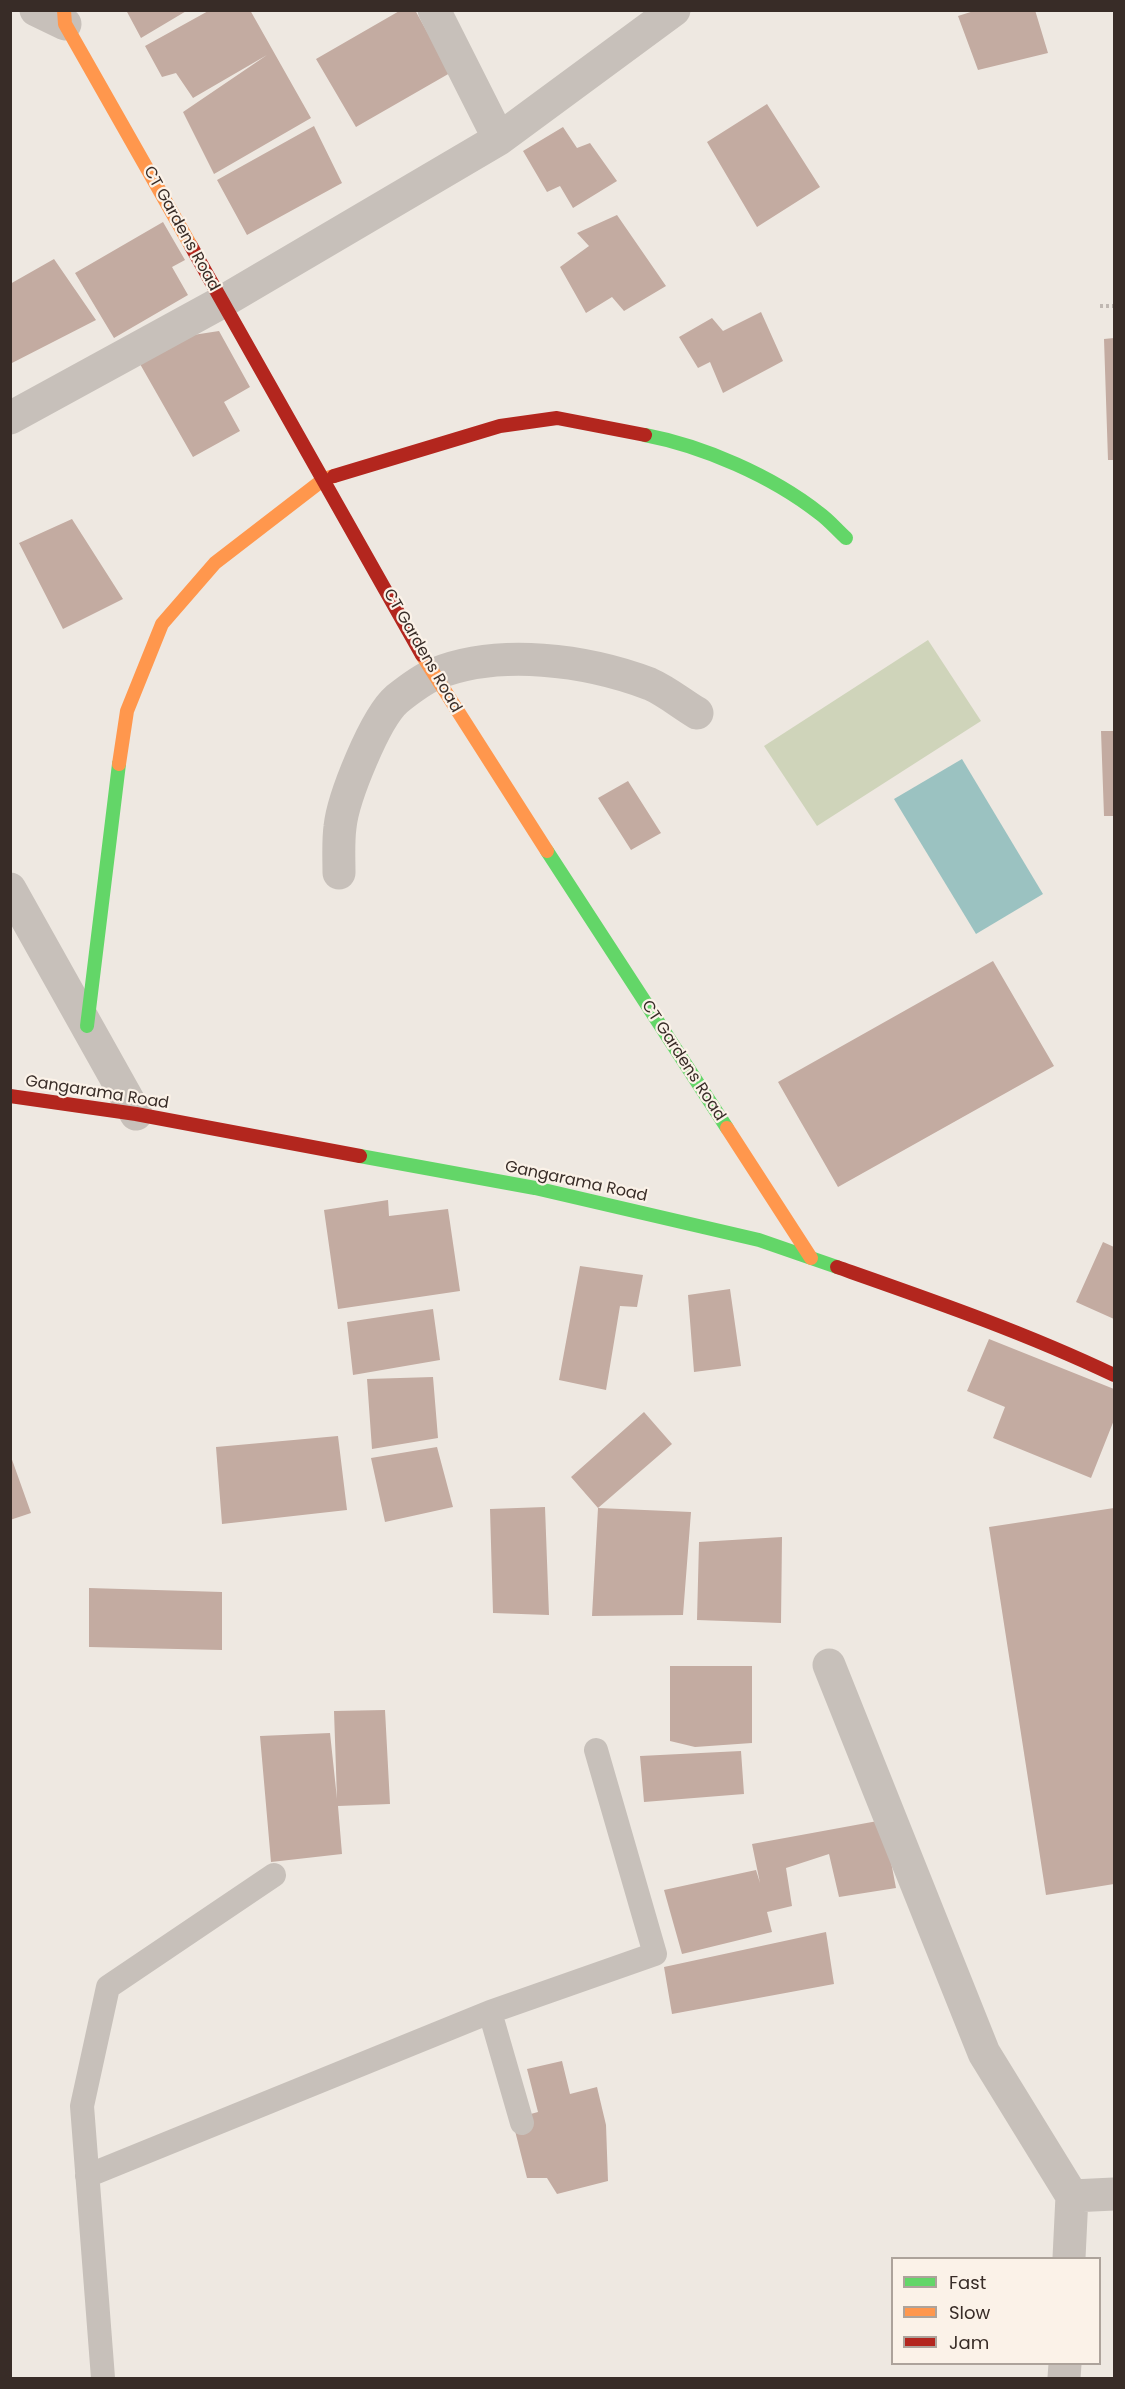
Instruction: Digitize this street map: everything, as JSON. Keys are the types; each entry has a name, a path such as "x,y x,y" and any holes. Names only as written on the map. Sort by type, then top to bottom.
{"street":[{"path":"434,10 499,139"},
{"path":"10,418 222,302 499,139 674,10"},
{"name":"CT Gardens Road","path":"55,15 324,479 433,674 811,1258"},
{"path":"87,1026 111,821 127,711 162,624 215,563 324,479 500,426 557,418 672,440 763,476 820,513 846,538"},
{"path":"339,873 340,826 353,780 377,727 395,700 433,674 470,663 531,659 578,664 651,685 696,713"},
{"path":"10,889 136,1114"},
{"name":"Gangarama Road","path":"10,1096 136,1114 535,1188 759,1240 993,1322 1114,1375"},
{"path":"828,1665 984,2053 1072,2196 1069,2257"},
{"path":"1072,2196 1114,2194"}],"lane":[{"path":"87,2176 490,2012 655,1954 596,1750"},
{"path":"103,2379 82,2106 108,1987 274,1875"},
{"path":"490,2012 522,2123"}],"path":[{"path":"1100,306 1114,306"}],"green space":[{"path":"928,640 981,721 817,826 764,746"}],"water":[{"path":"962,759 1043,894 976,934 894,799"}],"building":[{"path":"126,10 188,10 141,38"},
{"path":"210,10 250,10 311,118 214,174 183,112 267,55 193,98 176,73 162,77 145,46"},
{"path":"401,10 415,10 450,73 356,127 316,59"},
{"path":"977,10 1035,10 1048,53 978,70 958,16"},
{"path":"767,104 820,187 757,227 707,142"},
{"path":"314,126 342,183 247,235 217,180"},
{"path":"563,127 577,148 590,143 617,181 573,208 560,186 547,192 523,151"},
{"path":"617,215 666,286 624,311 612,297 586,313 560,267 589,246 577,233"},
{"path":"163,222 185,260 172,267 188,295 114,338 75,273"},
{"path":"54,259 96,320 10,364 10,284"},
{"path":"761,312 783,361 723,393 710,362 698,368 679,337 712,318 723,331"},
{"path":"219,331 250,387 224,402 240,431 193,457 140,364 193,335"},
{"path":"1114,338 1114,460 1108,460 1104,339"},
{"path":"72,519 123,599 63,629 19,543"},
{"path":"1101,731 1114,731 1114,816 1104,816"},
{"path":"628,781 661,833 631,850 598,798"},
{"path":"993,961 1054,1066 838,1187 778,1082"},
{"path":"388,1200 389,1216 448,1209 460,1291 338,1309 324,1210"},
{"path":"1103,1242 1114,1247 1114,1319 1076,1302"},
{"path":"580,1266 643,1275 637,1307 620,1306 606,1390 559,1380"},
{"path":"730,1289 741,1366 694,1372 688,1295"},
{"path":"433,1309 440,1360 353,1375 347,1322"},
{"path":"989,1339 1114,1389 1114,1420 1091,1478 993,1438 1005,1407 967,1391"},
{"path":"433,1377 438,1438 372,1449 367,1379"},
{"path":"644,1412 672,1444 598,1508 571,1477"},
{"path":"338,1436 347,1510 222,1524 216,1447"},
{"path":"437,1447 453,1507 385,1522 371,1458"},
{"path":"10,1454 31,1513 10,1520"},
{"path":"545,1507 549,1615 493,1613 490,1509"},
{"path":"598,1508 691,1512 683,1615 592,1616"},
{"path":"1114,1508 1114,1884 1046,1895 989,1527"},
{"path":"782,1537 781,1623 697,1620 699,1542"},
{"path":"89,1588 222,1592 222,1650 89,1647"},
{"path":"670,1666 752,1666 752,1743 695,1747 670,1741"},
{"path":"385,1710 390,1804 338,1806 342,1854 271,1862 260,1736 330,1733 337,1799 334,1711"},
{"path":"741,1751 744,1794 644,1802 640,1756"},
{"path":"883,1820 896,1888 839,1897 829,1854 786,1868 792,1906 767,1912 772,1932 682,1954 664,1890 756,1870 760,1883 752,1844"},
{"path":"826,1932 834,1984 672,2014 664,1967"},
{"path":"562,2061 570,2094 597,2087 606,2125 608,2181 557,2194 547,2178 527,2178 512,2119 538,2112 527,2069"}],"traffic: fast":[{"path":"645,435 713,455 759,475 800,499 823,516 846,538"},
{"path":"87,1026 119,764"},
{"path":"547,851 727,1128"},
{"path":"360,1156 535,1188 759,1240 837,1267"}],"traffic: slow":[{"path":"64,10 65,24 191,246"},
{"path":"119,764 127,711 162,624 215,563 324,479 334,476"},
{"path":"422,655 547,851"},
{"path":"727,1128 811,1258"}],"traffic: jam":[{"path":"191,246 422,655"},
{"path":"334,476 500,426 557,418 645,435"},
{"path":"10,1096 136,1114 360,1156"},
{"path":"837,1267 1012,1331 1114,1375"}]}
